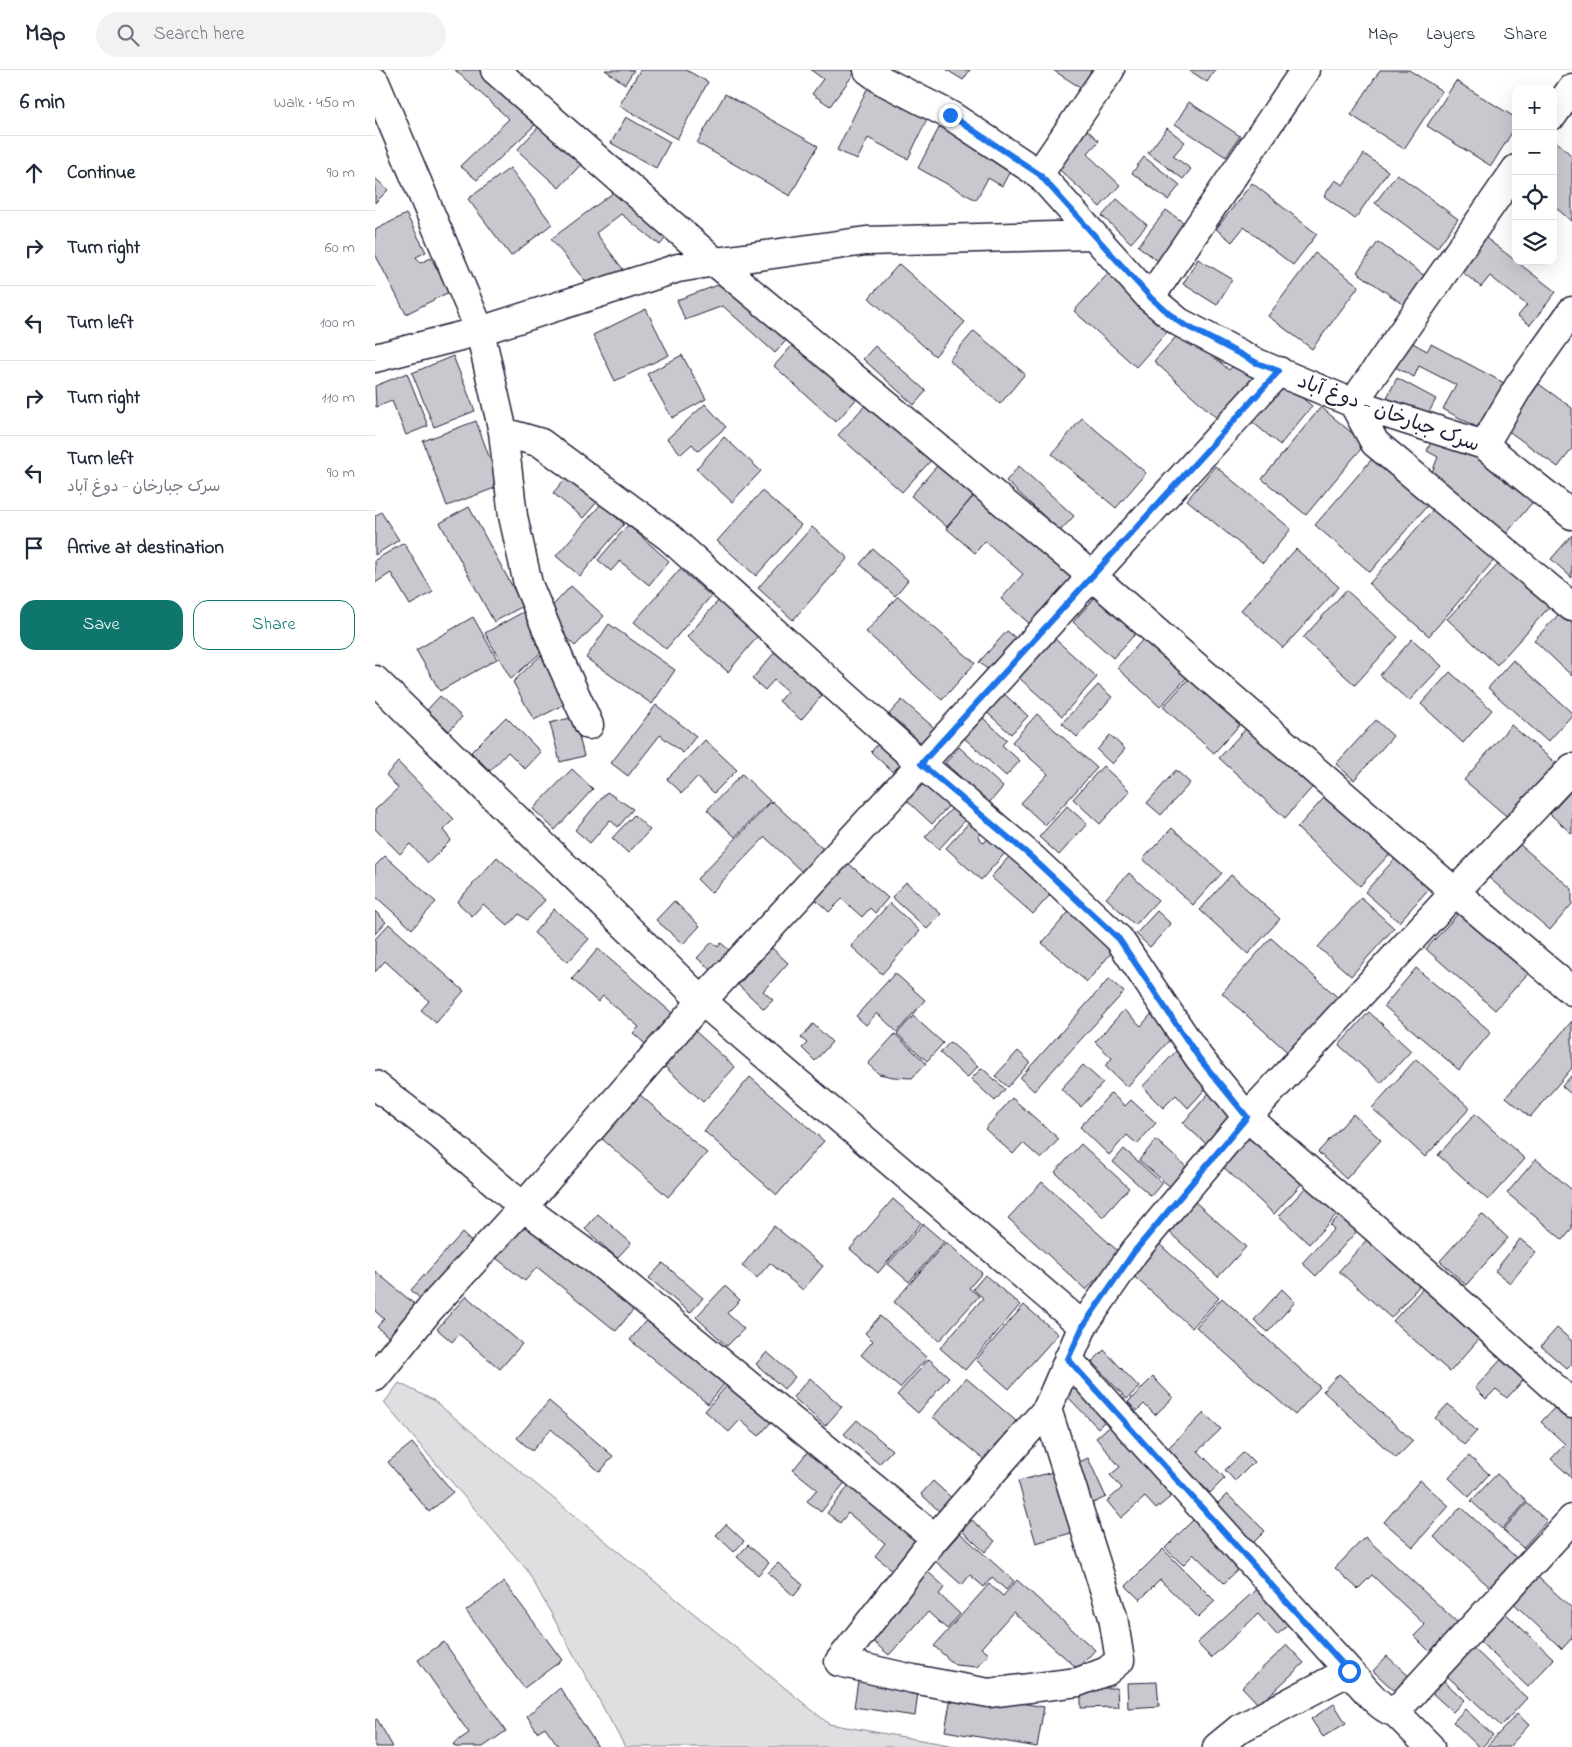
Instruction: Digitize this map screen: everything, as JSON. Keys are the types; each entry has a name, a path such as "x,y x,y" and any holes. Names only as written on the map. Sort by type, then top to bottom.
{"street":[{"path":"495,70 715,262 1091,576 1572,991"},
{"name":"سرک جبارخان - دوغ آباد","path":"868,70 883,81 950,115 1039,174 1151,298 1179,322 1257,363 1353,403 1484,446 1572,515"},
{"path":"1039,174 1110,70"},
{"path":"1151,298 1305,70"},
{"path":"375,82 480,331 503,432 513,516 528,584 559,661 589,725"},
{"path":"1557,109 1572,88"},
{"path":"1512,175 1353,403 1375,443 1572,607"},
{"path":"375,358 480,331 678,268 866,241 1093,234"},
{"path":"1484,446 1519,386 1572,311"},
{"path":"375,1377 429,1310 523,1207 702,1001 1279,371"},
{"path":"503,432 541,443 669,537 921,764 1029,855 1119,939 1199,1058 1247,1117 1443,1288 1572,1404"},
{"path":"375,680 702,1001 1083,1326"},
{"path":"1047,1409 1113,1617 1120,1660 1107,1671 1078,1682 989,1693 913,1680 839,1662 935,1538 1047,1409 1083,1326 1134,1252 1247,1117 1572,768"},
{"path":"375,1085 440,1135 523,1207 602,1265 935,1538"},
{"path":"1068,1359 1349,1671 1383,1707 1391,1712 1395,1712 1430,1747"},
{"path":"1395,1712 1572,1519"},
{"path":"1217,1747 1239,1730 1349,1671"}],"shaded area":[{"path":"399,1383 433,1400 829,1724 961,1747 625,1747 527,1570 384,1403"}],"building":[{"path":"455,70 481,70 538,122 477,180 460,166 509,119"},
{"path":"605,70 634,70 625,84"},
{"path":"640,70 686,70 708,82 677,139 619,106"},
{"path":"811,70 856,71 830,106 812,94 823,79"},
{"path":"947,70 970,70 963,80"},
{"path":"1053,70 1093,70 1081,88"},
{"path":"1189,70 1215,70 1207,82"},
{"path":"1380,70 1409,70 1442,91 1404,149 1351,115"},
{"path":"1456,81 1512,116 1512,132 1491,166 1427,126"},
{"path":"870,83 930,113 908,159 868,138 857,160 837,150"},
{"path":"725,94 818,146 790,196 697,143"},
{"path":"1189,102 1240,136 1226,157 1175,124"},
{"path":"626,117 670,142 656,168 611,143"},
{"path":"544,121 586,159 559,188 517,150"},
{"path":"941,124 1014,164 1002,186 988,178 976,200 918,168"},
{"path":"1084,127 1099,141 1087,154 1120,185 1100,207 1052,163"},
{"path":"1167,128 1185,142 1173,156 1191,169 1183,179 1148,153"},
{"path":"1557,142 1572,156 1572,222 1557,209"},
{"path":"1364,154 1388,171 1355,219 1324,196 1335,180 1343,185"},
{"path":"1144,157 1180,185 1168,200 1132,173"},
{"path":"510,168 552,224 511,256 468,199"},
{"path":"1397,174 1458,219 1437,248 1375,203"},
{"path":"375,178 388,190 375,203"},
{"path":"1252,183 1317,234 1293,265 1244,227 1232,242 1216,229"},
{"path":"621,187 674,228 660,245 621,214 596,233 625,272 591,288 551,239"},
{"path":"1117,199 1147,225 1131,243 1102,216"},
{"path":"1166,210 1190,227 1162,264 1138,246"},
{"path":"406,214 426,252 416,257 420,263 431,258 449,292 406,314 375,254 375,230"},
{"path":"1486,238 1512,258 1512,265 1521,265 1556,292 1530,325 1518,316 1527,305 1490,276 1481,287 1461,271"},
{"path":"1378,242 1425,276 1404,305 1357,272"},
{"path":"1315,253 1359,286 1312,349 1268,316"},
{"path":"1198,259 1232,279 1217,305 1183,284"},
{"path":"899,264 965,322 935,356 869,298"},
{"path":"1114,267 1175,323 1136,367 1074,311"},
{"path":"729,281 790,336 775,353 723,306 685,320 677,300"},
{"path":"646,309 669,355 615,381 593,335"},
{"path":"1183,329 1229,370 1240,358 1262,377 1221,422 1154,361"},
{"path":"974,331 1025,374 1000,404 949,360"},
{"path":"798,339 860,395 836,422 774,366"},
{"path":"1409,341 1427,351 1431,344 1506,384 1482,430 1443,409 1456,385 1419,366 1414,377 1395,367"},
{"path":"875,346 926,391 914,405 863,359"},
{"path":"682,355 706,399 672,418 647,374"},
{"path":"453,356 475,411 434,427 412,373"},
{"path":"407,373 428,426 406,435 392,401 376,407 375,386"},
{"path":"1397,378 1436,399 1423,423 1384,403"},
{"path":"1283,382 1312,406 1280,445 1251,421"},
{"path":"1536,382 1572,408 1572,449 1558,467 1503,427"},
{"path":"870,400 934,457 902,492 838,435"},
{"path":"705,404 726,427 698,451 692,444 681,454 667,439"},
{"path":"1321,407 1365,444 1306,515 1262,479"},
{"path":"1082,418 1146,473 1116,508 1052,454"},
{"path":"476,421 500,486 447,506 423,441"},
{"path":"1435,433 1481,453 1536,498 1506,534 1429,480 1438,457 1427,451"},
{"path":"724,437 761,471 732,502 696,469"},
{"path":"1378,452 1433,499 1370,572 1315,525"},
{"path":"942,460 978,490 947,527 911,496"},
{"path":"1019,466 1074,516 1060,531 1006,481"},
{"path":"1215,466 1291,529 1263,563 1187,500"},
{"path":"569,474 599,500 583,518 553,493"},
{"path":"980,489 1083,579 1038,631 1001,599 1023,574 985,541 975,553 946,528"},
{"path":"762,491 801,525 756,576 717,541"},
{"path":"601,504 624,524 580,576 556,556"},
{"path":"469,507 523,606 494,622 440,523"},
{"path":"1435,507 1495,559 1429,636 1369,584"},
{"path":"381,512 399,540 375,555 375,516"},
{"path":"628,525 669,561 649,585 620,561 611,571 598,560"},
{"path":"812,527 848,558 793,620 758,588"},
{"path":"1572,535 1572,578 1551,559"},
{"path":"404,543 433,592 410,605 391,573 375,583 375,560"},
{"path":"873,549 908,580 895,596 860,564"},
{"path":"1296,549 1339,587 1283,648 1241,610"},
{"path":"1503,559 1552,604 1497,665 1447,619"},
{"path":"680,569 711,596 666,649 634,622"},
{"path":"571,586 604,616 575,646 543,616"},
{"path":"1346,590 1398,637 1355,685 1303,638"},
{"path":"1098,594 1138,631 1113,658 1073,622"},
{"path":"898,596 975,663 942,700 866,632"},
{"path":"718,601 758,636 728,672 687,637"},
{"path":"1563,610 1572,618 1572,676 1534,640"},
{"path":"525,611 546,648 511,679 485,633"},
{"path":"473,617 497,659 440,691 416,650"},
{"path":"609,624 675,670 652,704 586,658"},
{"path":"1007,631 1022,643 994,675 979,662"},
{"path":"1146,636 1189,675 1160,707 1117,668"},
{"path":"1054,638 1097,677 1062,716 1018,677"},
{"path":"1412,639 1442,666 1409,701 1380,675"},
{"path":"775,652 824,693 801,720 779,701 787,691 774,680 765,690 752,679"},
{"path":"543,653 569,702 534,720 513,682"},
{"path":"1513,660 1572,713 1548,742 1488,688"},
{"path":"1450,672 1492,710 1463,743 1421,704"},
{"path":"1193,674 1244,720 1214,753 1163,707"},
{"path":"1098,685 1112,697 1077,737 1062,723"},
{"path":"1000,690 1028,716 1011,734 983,709"},
{"path":"440,696 462,717 449,731 427,710"},
{"path":"902,700 938,731 925,746 889,714"},
{"path":"656,705 696,736 683,753 660,735 628,776 611,763"},
{"path":"1037,714 1097,768 1045,825 1021,803 1048,774 1012,742"},
{"path":"506,717 541,752 525,769 508,752 490,771 471,752"},
{"path":"574,717 584,756 560,762 550,723"},
{"path":"982,717 1007,740 1002,745 1020,761 1006,776 963,737"},
{"path":"1376,720 1393,736 1354,780 1336,764"},
{"path":"1251,723 1317,782 1285,818 1219,758"},
{"path":"1511,725 1558,765 1511,820 1464,780"},
{"path":"1110,735 1125,749 1112,764 1097,750"},
{"path":"883,738 910,763 898,777 871,752"},
{"path":"705,740 737,770 714,793 697,777 682,793 667,779"},
{"path":"959,747 1003,787 989,803 945,763"},
{"path":"398,762 454,819 443,830 451,840 428,863 410,844 400,854 375,829 375,810 398,788 386,775"},
{"path":"1103,766 1130,791 1100,824 1073,799"},
{"path":"572,769 593,789 555,830 533,809"},
{"path":"1176,770 1190,783 1161,815 1147,803"},
{"path":"742,774 770,801 735,837 707,810"},
{"path":"926,774 954,800 932,824 903,797"},
{"path":"1331,790 1395,848 1360,886 1297,828"},
{"path":"1572,790 1572,834 1550,814"},
{"path":"607,792 633,809 618,827 610,820 590,843 575,830"},
{"path":"772,801 824,850 803,873 765,837 711,893 697,879"},
{"path":"958,802 971,814 939,849 925,837"},
{"path":"1067,806 1087,824 1059,855 1039,837"},
{"path":"634,815 650,830 628,853 612,838"},
{"path":"975,816 986,827 978,837 984,843 989,837 1006,852 981,880 946,848"},
{"path":"1172,828 1222,873 1193,905 1143,859"},
{"path":"1518,843 1572,889 1572,904 1550,930 1488,877"},
{"path":"1016,849 1058,886 1033,914 991,877"},
{"path":"1400,853 1434,883 1399,922 1365,892"},
{"path":"385,856 436,902 412,929 375,896 375,866"},
{"path":"497,857 545,900 527,920 519,914 508,926 483,904 472,916 457,902"},
{"path":"847,862 888,898 875,913 870,908 862,917 842,899 829,912 814,898"},
{"path":"1129,873 1158,900 1135,925 1106,898"},
{"path":"1231,875 1280,919 1248,954 1200,910"},
{"path":"906,882 941,914 927,929 892,897"},
{"path":"1361,898 1394,928 1351,976 1318,947"},
{"path":"674,901 700,926 683,944 656,920"},
{"path":"890,903 920,931 882,974 851,946"},
{"path":"1465,906 1533,968 1495,1010 1426,949"},
{"path":"1073,907 1117,946 1087,982 1042,943"},
{"path":"554,909 589,939 568,962 534,933"},
{"path":"375,911 386,922 375,934"},
{"path":"1157,911 1171,924 1150,947 1136,934"},
{"path":"389,924 464,991 436,1023 421,1010 429,1001 385,961 375,972 375,939"},
{"path":"1271,938 1344,1003 1294,1058 1222,993"},
{"path":"712,942 718,947 721,943 736,956 717,975 697,958"},
{"path":"772,948 788,963 763,991 773,1000 764,1009 738,985"},
{"path":"598,949 679,1019 652,1050 633,1033 639,1027 603,996 598,1002 572,979"},
{"path":"1416,968 1491,1032 1459,1070 1384,1006"},
{"path":"895,973 925,1000 897,1032 877,1013 866,1025 856,1016"},
{"path":"1109,979 1124,992 1034,1091 1020,1078"},
{"path":"1124,1010 1141,1026 1153,1012 1176,1033 1127,1087 1105,1066 1112,1058 1095,1042"},
{"path":"1369,1012 1411,1051 1381,1083 1339,1045"},
{"path":"913,1016 943,1043 927,1061 897,1034"},
{"path":"1572,1021 1572,1068 1530,1117 1506,1097"},
{"path":"813,1024 832,1042 815,1061 802,1048 807,1043 801,1038"},
{"path":"695,1031 735,1067 703,1102 664,1066"},
{"path":"895,1034 926,1063 912,1078 879,1074 868,1064"},
{"path":"950,1042 978,1066 967,1078 940,1053"},
{"path":"1181,1046 1211,1083 1188,1108 1176,1095 1163,1108 1142,1087"},
{"path":"1018,1051 1030,1062 1008,1087 995,1076"},
{"path":"1416,1059 1470,1108 1425,1157 1372,1108"},
{"path":"1083,1065 1103,1083 1081,1107 1061,1089"},
{"path":"982,1068 1005,1089 995,1101 971,1079"},
{"path":"1572,1075 1572,1095 1562,1086"},
{"path":"750,1077 824,1141 777,1195 704,1131"},
{"path":"1213,1088 1237,1122 1213,1150 1183,1123"},
{"path":"1111,1093 1125,1106 1131,1100 1156,1123 1137,1144 1127,1135 1109,1155 1080,1127"},
{"path":"639,1094 707,1153 668,1197 601,1138"},
{"path":"1012,1098 1059,1139 1041,1159 1023,1143 1013,1154 985,1129"},
{"path":"1353,1114 1381,1140 1346,1179 1318,1152"},
{"path":"1475,1114 1525,1159 1488,1200 1438,1155"},
{"path":"1251,1131 1304,1181 1274,1214 1220,1164"},
{"path":"1156,1140 1191,1171 1174,1190 1139,1160"},
{"path":"1081,1144 1129,1188 1103,1217 1055,1172"},
{"path":"1124,1149 1162,1183 1151,1196 1113,1162"},
{"path":"1536,1159 1572,1190 1572,1229 1563,1240 1507,1193"},
{"path":"1042,1182 1120,1253 1086,1290 1008,1218"},
{"path":"1308,1185 1338,1213 1309,1244 1279,1216"},
{"path":"893,1199 921,1223 878,1273 850,1249"},
{"path":"1194,1201 1246,1247 1218,1277 1167,1230"},
{"path":"598,1214 631,1243 617,1258 585,1229"},
{"path":"1482,1214 1508,1238 1466,1285 1440,1261"},
{"path":"1340,1215 1357,1231 1316,1276 1302,1263 1334,1229 1330,1225"},
{"path":"529,1216 638,1304 616,1331 537,1267 525,1281 496,1258"},
{"path":"923,1224 944,1242 909,1282 888,1264"},
{"path":"774,1226 823,1266 803,1290 770,1263 757,1278 742,1266"},
{"path":"462,1233 476,1246 425,1303 411,1290"},
{"path":"1370,1236 1421,1284 1391,1318 1339,1271"},
{"path":"1520,1239 1536,1252 1510,1283 1495,1271"},
{"path":"946,1242 982,1273 969,1288 979,1296 939,1341 894,1302"},
{"path":"1157,1242 1219,1298 1192,1328 1129,1272"},
{"path":"663,1263 703,1298 690,1313 649,1278"},
{"path":"375,1271 418,1307 391,1339 377,1327 384,1319 375,1311"},
{"path":"985,1275 1020,1305 965,1370 940,1348 983,1298 973,1289"},
{"path":"725,1286 740,1300 727,1313 744,1329 727,1346 696,1317"},
{"path":"1424,1287 1480,1338 1450,1372 1393,1321"},
{"path":"1282,1289 1295,1302 1268,1332 1254,1320"},
{"path":"466,1296 522,1344 500,1369 459,1334 452,1342 437,1329"},
{"path":"1222,1298 1320,1387 1295,1415 1196,1327"},
{"path":"1024,1305 1058,1334 1009,1389 976,1360"},
{"path":"652,1313 730,1377 708,1404 630,1340"},
{"path":"880,1316 927,1358 900,1388 861,1355 873,1341 865,1333"},
{"path":"1557,1328 1572,1341 1572,1364 1567,1369 1541,1346"},
{"path":"1104,1350 1139,1387 1127,1399 1092,1362"},
{"path":"767,1352 795,1377 784,1389 756,1364"},
{"path":"1505,1355 1527,1376 1507,1398 1496,1389 1486,1399 1475,1388"},
{"path":"929,1359 949,1377 918,1413 897,1395"},
{"path":"1339,1374 1413,1441 1396,1458 1323,1391"},
{"path":"1153,1377 1173,1398 1155,1415 1144,1404 1137,1411 1128,1402"},
{"path":"733,1378 777,1415 759,1436 740,1420 729,1432 705,1411"},
{"path":"810,1378 842,1407 825,1426 793,1397"},
{"path":"966,1378 1016,1421 984,1460 933,1417"},
{"path":"1079,1378 1113,1413 1098,1428 1064,1393"},
{"path":"549,1401 613,1456 600,1472 551,1429 532,1451 517,1438"},
{"path":"1448,1404 1477,1431 1464,1445 1435,1418"},
{"path":"1558,1404 1572,1416 1572,1478 1551,1459 1565,1444 1541,1422"},
{"path":"1204,1413 1221,1429 1198,1451 1225,1478 1210,1493 1167,1449"},
{"path":"857,1420 892,1450 879,1464 844,1434"},
{"path":"1115,1421 1175,1493 1156,1509 1145,1497 1121,1518 1107,1501 1122,1488 1110,1475 1120,1467 1096,1438"},
{"path":"412,1443 453,1492 429,1512 388,1462"},
{"path":"814,1444 851,1475 821,1512 807,1501 817,1489 793,1470"},
{"path":"1244,1452 1254,1462 1235,1481 1225,1470"},
{"path":"1469,1456 1489,1474 1469,1497 1449,1478"},
{"path":"1088,1458 1106,1497 1089,1505 1071,1466"},
{"path":"1061,1470 1078,1531 1036,1543 1018,1481"},
{"path":"1497,1474 1527,1501 1502,1529 1471,1501"},
{"path":"856,1477 926,1533 895,1572 875,1556 885,1543 848,1513 840,1523 827,1513"},
{"path":"1420,1480 1449,1506 1413,1547 1384,1522"},
{"path":"933,1481 954,1500 941,1513 921,1494"},
{"path":"1227,1494 1265,1531 1252,1544 1215,1506"},
{"path":"1527,1503 1547,1521 1523,1548 1503,1530"},
{"path":"1461,1507 1520,1561 1493,1590 1434,1537"},
{"path":"1195,1518 1243,1565 1224,1583 1194,1554 1183,1565 1165,1548"},
{"path":"972,1520 995,1541 985,1552 962,1531"},
{"path":"726,1524 744,1541 734,1552 716,1535"},
{"path":"960,1533 1014,1581 1006,1590 992,1577 984,1587 970,1575 962,1585 935,1561"},
{"path":"1365,1537 1459,1624 1431,1653 1414,1636 1425,1625 1372,1575 1358,1589 1335,1568"},
{"path":"748,1545 769,1563 758,1575 737,1557"},
{"path":"1163,1549 1215,1601 1198,1617 1160,1580 1140,1600 1126,1586"},
{"path":"778,1563 803,1585 794,1596 768,1573"},
{"path":"1530,1570 1572,1608 1572,1638 1562,1649 1506,1596"},
{"path":"927,1571 945,1587 939,1594 960,1614 947,1629 928,1612 889,1655 868,1637"},
{"path":"1017,1580 1095,1650 1078,1669 1013,1612 981,1648 989,1654 977,1667 955,1665 934,1646 989,1584 1003,1596"},
{"path":"504,1582 562,1660 524,1688 466,1611"},
{"path":"1262,1584 1295,1619 1277,1635 1258,1614 1211,1658 1197,1643"},
{"path":"1499,1607 1554,1659 1528,1687 1473,1635"},
{"path":"444,1642 506,1731 483,1747 455,1747 453,1744 469,1733 418,1660"},
{"path":"1287,1645 1304,1663 1259,1705 1242,1687"},
{"path":"1472,1647 1527,1698 1501,1726 1446,1675"},
{"path":"1387,1656 1412,1679 1398,1694 1373,1671"},
{"path":"859,1675 919,1684 915,1716 854,1707"},
{"path":"1443,1680 1464,1700 1453,1712 1432,1693"},
{"path":"1157,1682 1159,1706 1128,1708 1127,1683"},
{"path":"560,1688 598,1747 559,1747 545,1727 537,1732 527,1716"},
{"path":"1081,1688 1117,1688 1118,1707 1081,1708"},
{"path":"952,1691 1044,1707 1037,1747 945,1731"},
{"path":"1334,1704 1346,1723 1323,1737 1311,1719"},
{"path":"1465,1709 1493,1735 1482,1747 1479,1747 1453,1722"},
{"path":"1517,1714 1529,1725 1509,1747 1486,1747"},
{"path":"377,1719 393,1747 375,1747 375,1720"}],"route":[{"path":"950,115 1039,174 1151,298 1179,322 1257,363 1279,371 921,764 1029,855 1119,939 1199,1058 1247,1117 1134,1252 1083,1326 1068,1359 1349,1671"}]}
